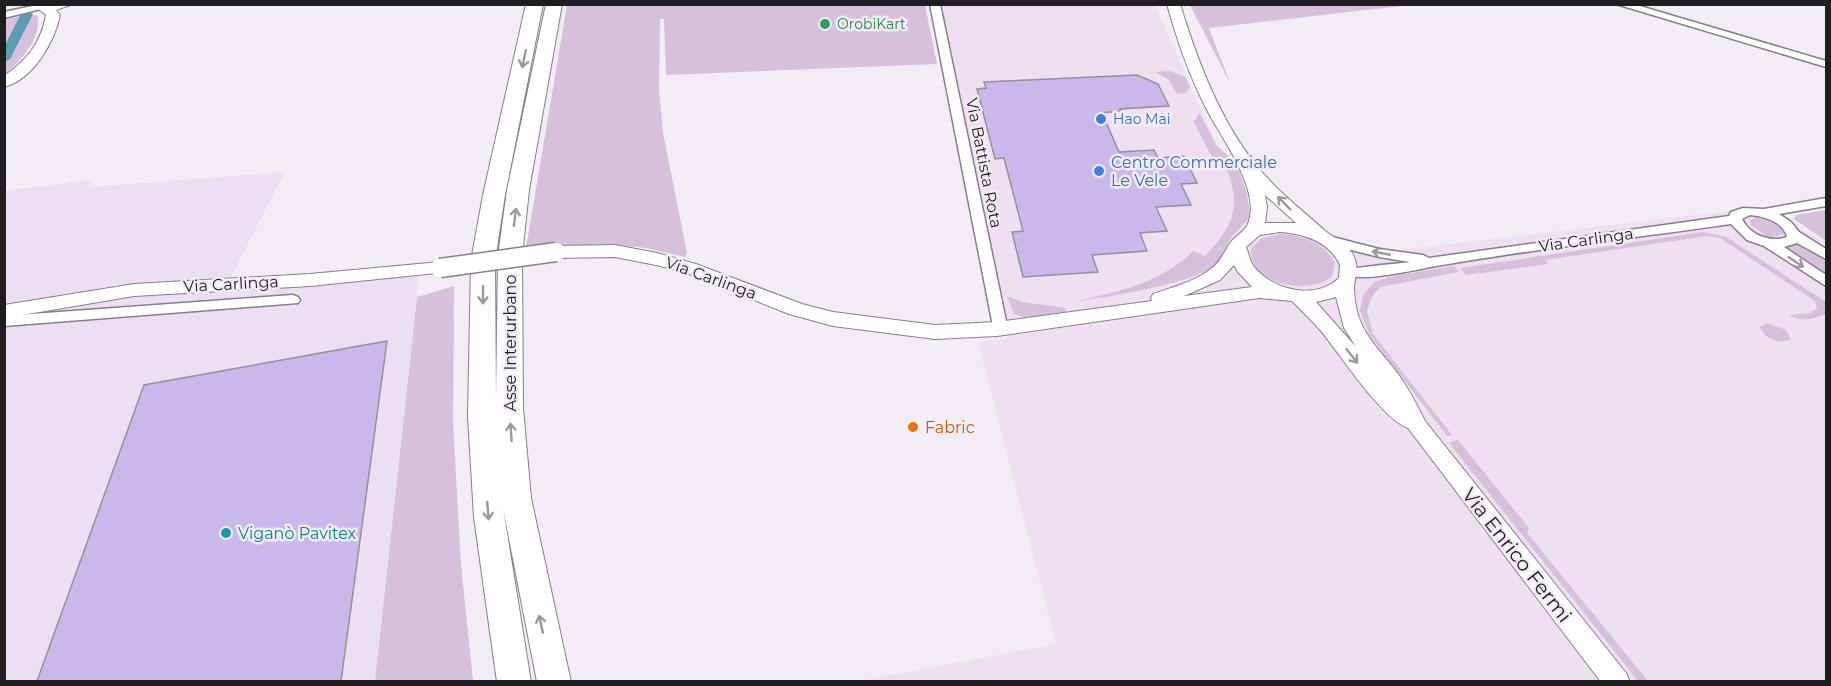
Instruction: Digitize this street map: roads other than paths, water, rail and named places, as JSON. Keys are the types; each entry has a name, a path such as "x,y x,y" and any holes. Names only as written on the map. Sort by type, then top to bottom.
{"highway":[{"name":"Asse Interurbano","path":"514,681 489,517 482,417 483,261 494,195 535,4"},
{"name":"Asse Interurbano","path":"554,4 518,190 510,256 509,408 516,498 554,681"}],"street":[{"path":"4,15 40,6 68,4"},
{"path":"52,25 68,4"},
{"name":"Via Battista Rota","path":"934,4 999,321 997,328"},
{"path":"1173,4 1180,30 1218,119 1247,165 1288,208 1325,238"},
{"path":"1621,4 1827,64"},
{"path":"4,83 32,62 49,35 53,15 40,6"},
{"path":"1247,165 1259,208 1259,220 1252,232"},
{"name":"Via Carlinga","path":"1238,249 1238,261 1246,273 1260,284 1278,292 1299,297 1326,296 1348,279 1383,271 1438,261 1735,219 1736,215 1746,211 1762,213 1827,202"},
{"path":"1762,213 1780,220 1795,235 1827,255"},
{"path":"1735,219 1741,229 1748,234 1766,242 1827,281"},
{"name":"Via Carlinga","path":"1129,309 1218,273 1238,249 1243,239 1252,232 1268,227 1287,227 1379,253 1438,261"},
{"path":"1766,242 1790,242 1795,235"},
{"name":"Via Carlinga","path":"1325,238 1343,254 1348,279"},
{"name":"Via Carlinga","path":"4,312 126,291 333,278 440,268 556,252 615,251 690,268 796,309 833,319 935,332 997,328 1129,309 1278,292"},
{"name":"Via Enrico Fermi","path":"1348,279 1345,300 1354,332 1392,381 1418,427 1617,681"},
{"name":"Via Carlinga","path":"1230,297 1268,300 1290,307 1335,334"},
{"name":"Via Enrico Fermi","path":"1299,297 1320,315 1389,403 1418,427"},
{"path":"4,321 293,300"}],"waterway":[{"path":"4,59 27,14"}],"place":[{"name":"OrobiKart","path":"825,24"},
{"name":"Hao Mai","path":"1101,119"},
{"name":"Centro Commerciale Le Vele","path":"1099,171"},
{"name":"Fabric","path":"913,427"},
{"name":"Viganò Pavitex","path":"226,533"}]}
